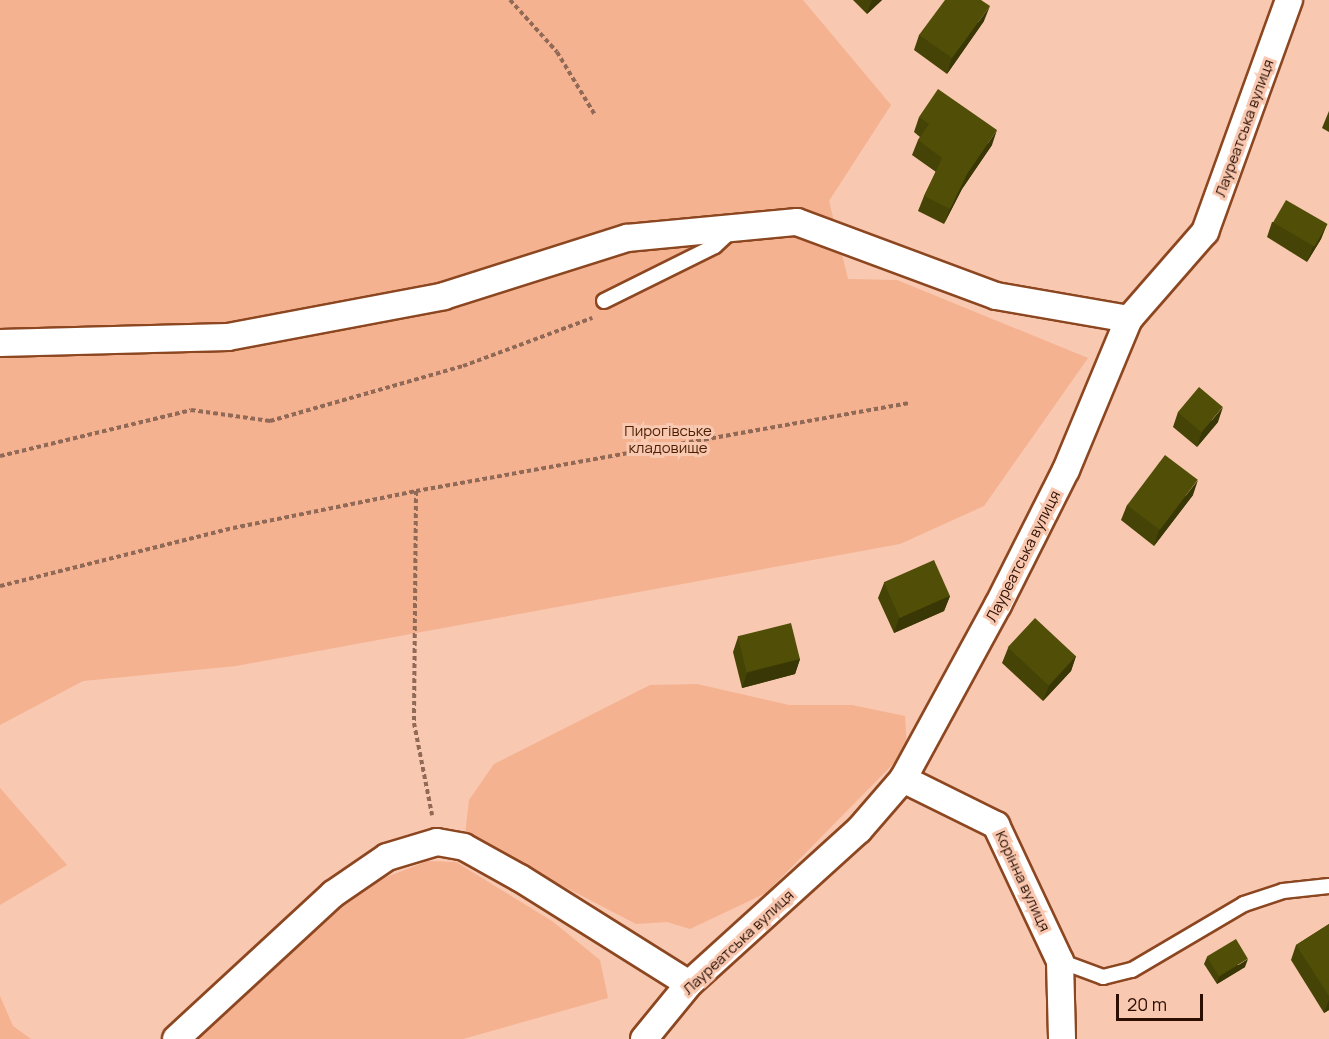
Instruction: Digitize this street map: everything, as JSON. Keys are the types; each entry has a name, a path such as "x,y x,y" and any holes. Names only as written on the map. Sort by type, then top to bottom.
{"street":[{"name":"Лауреатська вулиця","path":"644,1039 689,984 859,830 903,779 999,605 1066,470 1129,319 1205,232 1289,0"},
{"path":"0,343 228,337 444,296 627,238 797,222 996,296 1129,319"},
{"name":"Корінна вулиця","path":"903,779 996,825 1060,961 1062,1039"},
{"path":"176,1039 333,894 387,857 437,842 464,847 520,878 689,984"}],"lane":[{"path":"604,301 715,246 734,227"},
{"path":"1060,961 1103,977 1132,970 1244,904 1283,891 1329,886"}],"path":[{"path":"510,0 557,52 595,115"},
{"path":"0,456 191,410 270,421 463,366 594,318 604,301"},
{"path":"0,586 233,528 416,491 909,404"},
{"path":"416,491 414,723 437,842"}],"green space":[{"name":"Пирогівське кладовище","path":"0,0 803,0 891,105 829,201 848,279 897,280 1088,358 984,506 900,544 236,666 83,681 0,725"},
{"path":"697,684 789,705 852,705 905,716 907,750 766,893 690,929 667,922 636,924 465,835 469,800 494,764 650,685"},
{"path":"0,788 67,865 0,905"},
{"path":"428,861 456,862 552,921 600,960 608,998 463,1039 194,1039 368,884"},
{"path":"0,996 13,1026 31,1039 0,1039"}],"building":[{"path":"945,0 981,0 990,6 952,58 919,35"},
{"path":"938,89 997,130 967,174 950,209 924,196 942,158 918,140 929,124 919,117"},
{"path":"1286,200 1328,224 1315,247 1273,223"},
{"path":"1199,387 1223,407 1202,432 1178,412"},
{"path":"1165,455 1198,480 1160,530 1127,505"},
{"path":"934,560 950,596 900,618 884,582"},
{"path":"1035,618 1076,656 1049,685 1008,647"},
{"path":"791,623 800,659 747,672 738,636"},
{"path":"1329,924 1329,996 1296,945"},
{"path":"1236,939 1248,959 1219,976 1207,957"}]}
